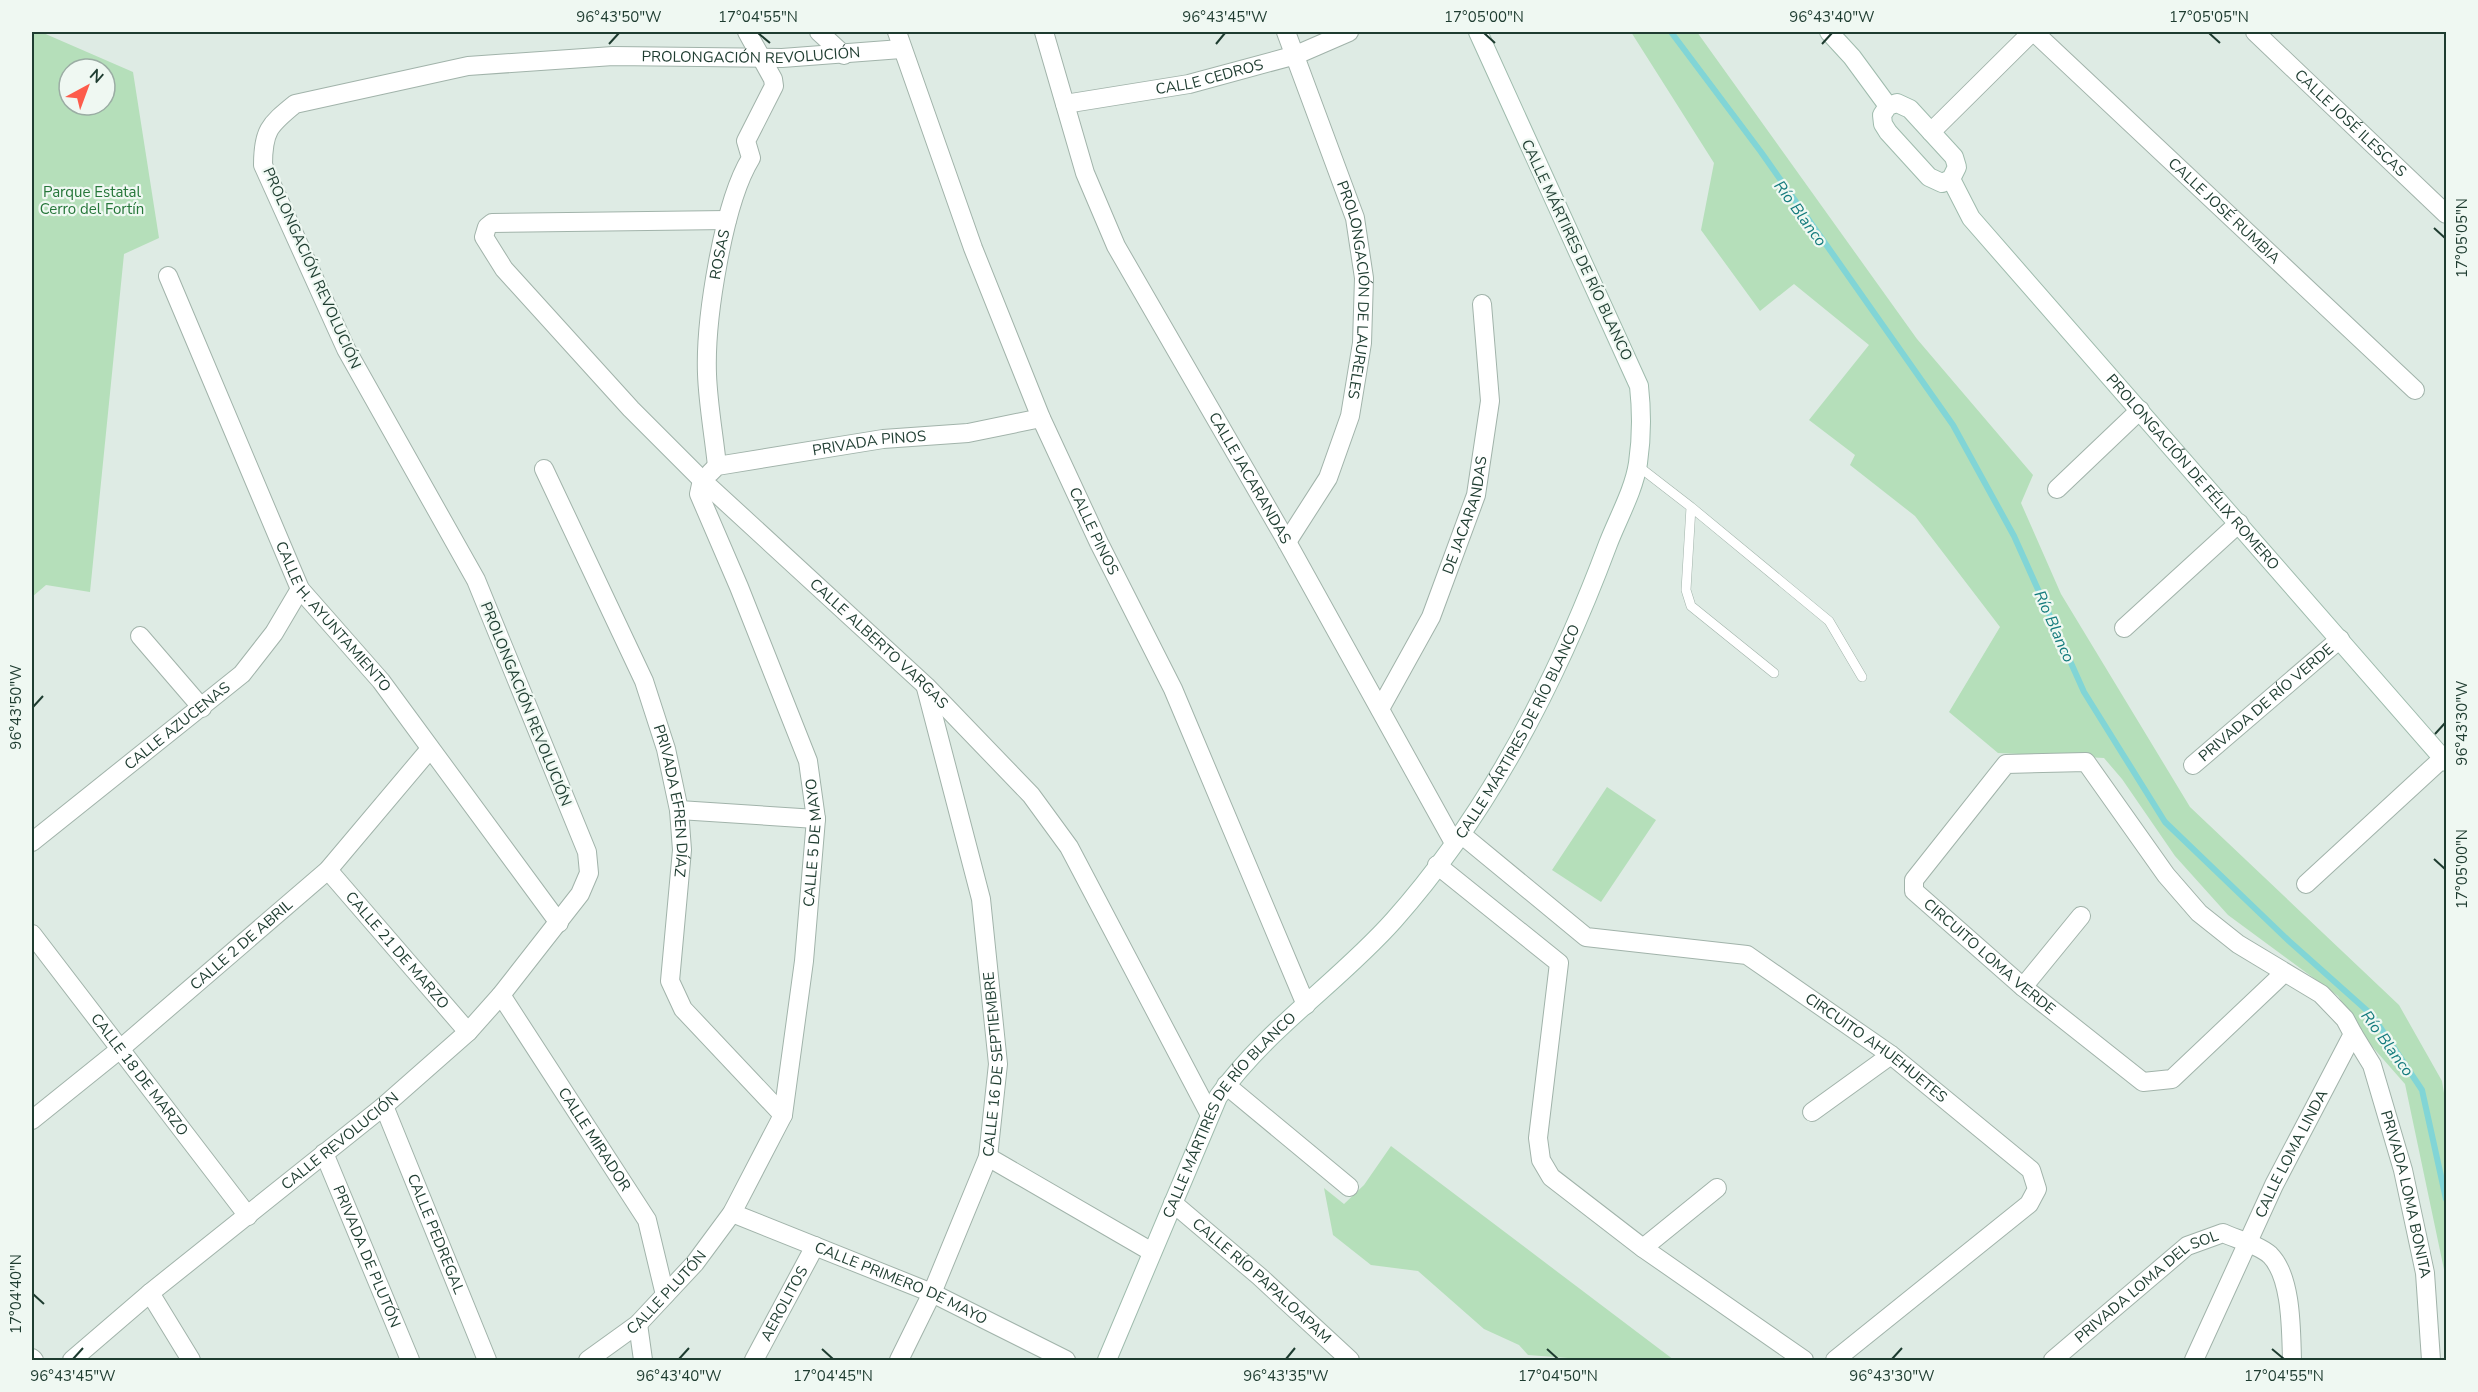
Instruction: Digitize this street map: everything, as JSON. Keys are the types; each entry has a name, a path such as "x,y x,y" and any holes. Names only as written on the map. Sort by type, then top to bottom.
{"street":[{"name":"ROSAS","path":"717,466 706,374 709,321 727,220 745,168 751,158 746,141 773,91 773,79 747,32"},
{"path":"819,32 844,55"},
{"name":"CALLE JACARANDAS","path":"1044,32 1086,173 1116,246 1287,542 1380,709 1457,838"},
{"name":"PROLONGACIÓN DE LAURELES","path":"1286,32 1355,218 1365,278 1362,343 1350,416 1328,478 1287,542"},
{"name":"CALLE CEDROS","path":"1065,104 1188,84 1296,55 1349,32"},
{"name":"CALLE MÁRTIRES DE RÍO BLANCO","path":"1107,1360 1209,1113 1226,1085 1306,1005 1377,939 1457,838 1524,733 1590,591 1638,466 1643,420 1639,386 1478,32"},
{"path":"1931,132 2033,32"},
{"name":"CALLE JOSÉ RUMBIA","path":"2033,32 2415,390"},
{"name":"CALLE JOSÉ ILESCAS","path":"2255,32 2446,214"},
{"path":"1836,33 1888,106"},
{"name":"PROLONGACIÓN REVOLUCIÓN","path":"580,894 589,873 588,852 476,580 345,349 263,165 263,140 277,119 295,104 468,66 613,57 763,59 844,55 899,40"},
{"name":"CALLE PINOS","path":"899,40 972,248 1041,418 1099,543 1173,689 1306,1005"},
{"path":"1897,103 1906,106 1931,132 1956,162 1956,172 1951,179 1942,183 1933,180 1884,129 1882,114 1888,106 1897,103"},
{"name":"PROLONGACIÓN DE FÉLIX ROMERO","path":"1951,179 1971,218 2445,760"},
{"name":"CALLE ALBERTO VARGAS","path":"727,220 492,223 487,227 483,237 504,269 632,409 702,480 926,686 1031,795 1069,847 1209,1113"},
{"name":"CALLE H. AYUNTAMIENTO","path":"168,276 300,589 381,681 559,923"},
{"name":"DE JACARANDAS","path":"1380,709 1431,616 1476,495 1490,401 1482,304"},
{"path":"2057,489 2140,410"},
{"name":"PRIVADA PINOS","path":"717,466 884,439 968,433 1041,418"},
{"path":"702,480 717,466"},
{"name":"PRIVADA EFREN DÍAZ","path":"544,469 644,681 666,749 679,810 682,850 670,981 683,1009 783,1115"},
{"name":"CALLE 5 DE MAYO","path":"702,480 699,494 744,598 808,761 816,819 804,961 783,1115 732,1214"},
{"path":"2124,627 2239,523"},
{"name":"CALLE AZUCENAS","path":"32,842 243,674 274,633 300,589"},
{"path":"140,636 202,708"},
{"name":"PRIVADA DE RÍO VERDE","path":"2193,765 2340,639"},
{"name":"CALLE 16 DE SEPTIEMBRE","path":"899,1360 932,1293 988,1157 998,1064 981,899 926,686"},
{"name":"CALLE 2 DE ABRIL","path":"32,1120 119,1050 328,870 430,749"},
{"path":"2306,884 2445,760"},
{"name":"CIRCUITO LOMA VERDE","path":"2086,762 2166,876 2199,913 2238,944 2284,973 2261,998 2172,1079 2143,1082 2023,987 1914,891 1914,880 2006,764 2086,762"},
{"path":"679,810 816,819"},
{"name":"CIRCUITO AHUEHUETES","path":"1457,838 1587,937 1747,955 1891,1055 2031,1170 2037,1189 2029,1204 1835,1360"},
{"path":"1437,865 1558,963 1538,1138 1541,1160 1551,1177 1642,1248 1804,1360"},
{"name":"CALLE 21 DE MARZO","path":"328,870 468,1032"},
{"name":"CALLE REVOLUCIÓN","path":"72,1360 150,1293 384,1106 468,1032 501,995 580,894"},
{"path":"2023,987 2081,916"},
{"name":"CALLE 18 DE MARZO","path":"32,934 248,1216"},
{"path":"2284,973 2321,993 2345,1019 2353,1034"},
{"name":"CALLE MIRADOR","path":"501,995 647,1220 665,1295"},
{"name":"CALLE LOMA LINDA","path":"2194,1360 2246,1244 2353,1034"},
{"name":"PRIVADA LOMA BONITA","path":"2353,1034 2372,1065 2403,1170 2425,1272 2431,1360"},
{"path":"1812,1112 1891,1055"},
{"path":"1226,1085 1349,1187"},
{"name":"CALLE PEDREGAL","path":"384,1106 487,1360"},
{"name":"PRIVADA DE PLUTÓN","path":"324,1152 410,1360"},
{"path":"988,1157 1152,1252"},
{"path":"1642,1248 1717,1188"},
{"name":"CALLE RÍO PAPALOAPAM","path":"1173,1203 1259,1276 1350,1360"},
{"name":"CALLE PLUTÓN","path":"588,1360 638,1324 695,1263 732,1214"},
{"name":"CALLE PRIMERO DE MAYO","path":"732,1214 932,1293 1066,1360"},
{"name":"PRIVADA LOMA DEL SOL","path":"2053,1360 2187,1246 2223,1233 2270,1255 2285,1283 2292,1360"},
{"name":"AEROLITOS","path":"754,1360 815,1246"},
{"path":"150,1293 191,1360"},
{"path":"638,1324 643,1360"}],"lane":[{"path":"1638,466 1829,621 1862,677"},
{"path":"1691,507 1687,550 1688,601 1700,616 1774,673"}],"green space":[{"name":"Parque Estatal Cerro del Fortín","path":"32,32 41,32 98,57 57,57 57,117 117,117 117,65 133,72 159,238 124,254 90,592 46,585 32,597"},
{"path":"1631,32 1697,32 1917,339 2033,475 2021,503 2061,594 2190,807 2399,1005 2442,1081 2446,1105 2446,1279 2405,1084 2369,1043 2338,996 2228,915 2175,856 2122,779 2104,758 1998,753 1949,712 2000,627 1915,516 1850,465 1855,455 1809,420 1869,345 1794,284 1760,311 1701,230 1714,163"},
{"path":"1607,787 1656,820 1601,902 1552,870"},
{"path":"1391,1146 1674,1360 1572,1360 1528,1355 1519,1345 1484,1329 1418,1271 1371,1265 1333,1235 1324,1188 1344,1204 1364,1185"}],"waterway":[{"name":"Río Blanco","path":"1671,32 1761,152 1953,425 2014,536 2084,692 2165,822 2289,941 2372,1015 2422,1090 2446,1199"}]}
